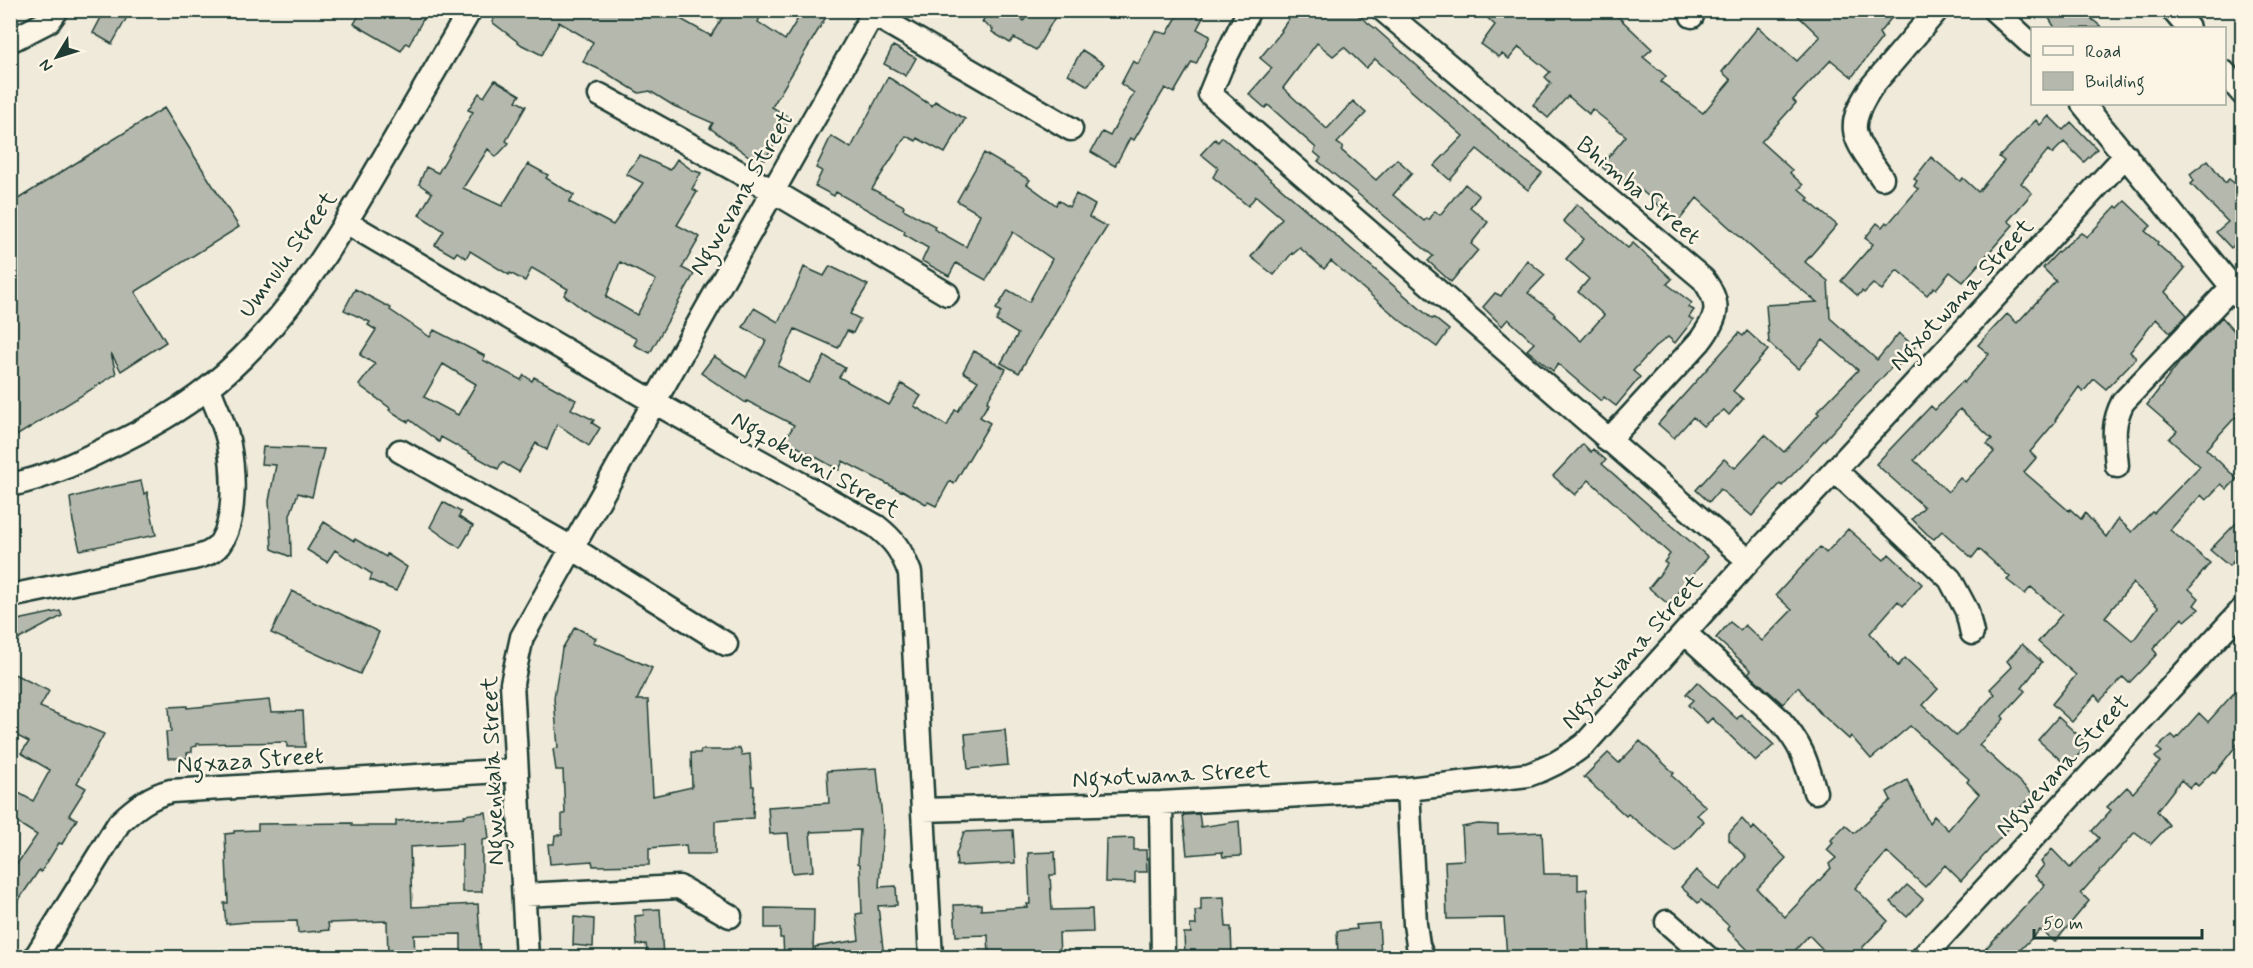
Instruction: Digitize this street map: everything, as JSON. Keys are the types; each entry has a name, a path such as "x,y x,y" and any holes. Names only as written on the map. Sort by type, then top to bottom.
{"street":[{"path":"10,41 49,21 57,10"},
{"name":"Umnulu Street","path":"10,485 30,482 151,427 209,388 268,332 315,270 346,222 470,10"},
{"path":"1249,10 1210,94 1749,561"},
{"name":"Bhimba Street","path":"1383,10 1703,279 1711,290 1716,308 1716,318 1712,325 1608,441"},
{"path":"1882,178 1855,138 1855,118 1863,99 1872,86 1937,10"},
{"path":"1994,10 2031,44"},
{"path":"2173,10 2187,27"},
{"path":"872,12 1071,129"},
{"name":"Ngwevana Street","path":"654,402 872,12"},
{"path":"2226,74 2242,93"},
{"path":"600,95 773,190 947,294"},
{"path":"2084,105 2237,293 2123,402 2115,418 2114,427 2117,466"},
{"name":"Ngxotwana Street","path":"923,810 1161,803 1408,789 1528,775 1544,770 1567,758 1585,744 1749,561 2126,155"},
{"name":"Ngqokweni Street","path":"346,222 654,402 876,526 894,540 910,573 931,957"},
{"path":"10,596 194,558 209,554 221,543 228,528 231,508 229,444 209,388"},
{"name":"Ngwenkala Street","path":"527,957 512,683 522,637 654,402"},
{"path":"400,451 572,548 726,644"},
{"path":"1835,470 1950,579 1967,611 1972,633"},
{"name":"Ngwevana Street","path":"1922,957 2242,610"},
{"path":"1685,633 1778,718 1790,732 1803,753 1815,792"},
{"name":"Ngxaza Street","path":"36,957 119,823 133,810 160,794 171,791 516,770"},
{"path":"1408,789 1415,924 1423,957"},
{"path":"1161,803 1163,957"},
{"path":"524,895 679,887 730,916"},
{"path":"1667,922 1708,957"}],"building":[{"path":"105,10 131,10 112,44 93,33"},
{"path":"362,10 428,10 409,45 406,43 401,51 354,24"},
{"path":"499,10 681,10 677,17 711,36 727,10 763,10 758,22 785,40 803,10 828,10 772,107 790,118 789,121 765,159 757,155 753,159 710,128 713,123 674,106 650,91 639,93 603,71 583,62 593,42 559,22 542,55 522,45 492,22"},
{"path":"989,10 1007,10 1024,21 1029,10 1043,10 1055,17 1036,50 1014,38 1010,43 992,32 993,29 982,22"},
{"path":"1181,10 1207,10 1197,29 1210,36 1196,64 1192,62 1174,93 1165,88 1134,140 1130,138 1115,166 1091,152 1102,132 1110,136 1134,93 1121,84 1133,61 1138,64 1155,31 1167,34"},
{"path":"1295,10 1351,10 1376,29 1515,153 1542,173 1528,190 1477,149 1450,180 1434,166 1463,136 1375,59 1366,68 1344,47 1333,56 1317,43 1283,88 1327,129 1353,101 1366,113 1337,143 1343,147 1341,150 1376,180 1397,159 1412,173 1393,195 1424,221 1427,218 1429,220 1435,211 1440,215 1465,184 1479,196 1470,207 1488,222 1471,244 1478,250 1451,282 1428,261 1433,256 1318,161 1321,158 1314,152 1316,148 1268,105 1265,108 1249,94 1272,68 1260,58 1282,31"},
{"path":"1479,10 1509,10 1516,16 1520,10 1611,10 1652,49 1643,57 1666,76 1661,82 1703,113 1731,80 1722,72 1758,27 1797,61 1820,37 1792,10 1898,10 1879,33 1882,38 1852,77 1831,60 1793,100 1796,103 1761,142 1792,170 1790,173 1803,185 1799,189 1809,198 1807,200 1837,225 1805,262 1828,281 1830,318 1877,360 1899,333 1915,347 1896,368 1893,366 1752,516 1720,489 1709,502 1696,490 1724,459 1735,468 1765,435 1784,452 1819,414 1817,412 1858,370 1823,340 1798,369 1769,343 1766,305 1817,302 1771,265 1697,198 1678,222 1627,178 1622,184 1601,166 1626,136 1592,109 1589,114 1568,96 1548,118 1533,105 1551,83 1545,77 1550,72 1519,47 1509,59 1502,54 1499,57 1481,44 1495,25"},
{"path":"2044,10 2080,10 2102,27 2054,27"},
{"path":"893,46 916,58 906,76 884,64"},
{"path":"1082,50 1104,64 1088,86 1068,74"},
{"path":"888,77 932,106 935,101 965,119 945,153 917,138 916,141 906,136 872,189 904,206 903,209 935,226 934,229 966,247 980,214 957,201 984,153 1030,180 1027,184 1056,205 1058,200 1069,207 1076,194 1095,205 1089,217 1107,227 1019,373 1001,363 1018,334 996,321 1001,312 996,309 1008,290 1029,302 1052,259 1013,232 986,280 956,263 949,276 922,261 928,248 904,234 905,231 836,192 834,196 815,186 822,171 816,168 831,136 851,148"},
{"path":"495,80 520,95 516,101 526,106 506,141 509,143 496,157 488,149 463,188 502,206 528,164 548,175 546,178 574,195 569,202 613,225 643,183 626,174 640,156 670,170 677,159 692,170 701,173 692,189 697,192 677,225 700,237 682,268 694,274 650,353 634,345 637,339 591,315 564,295 568,289 532,268 525,281 510,273 509,275 470,251 466,258 457,252 454,256 435,245 444,231 419,215 432,193 419,184 426,167 438,173 473,112 468,110 479,93 484,97","holes":["620,262 656,280 637,315 606,297"]},
{"path":"164,108 239,227 135,292 166,342 121,371 111,353 116,374 10,440 10,204"},
{"path":"2049,116 2063,130 2071,122 2097,149 2084,162 2064,142 2052,154 2048,150 2021,183 2032,193 2008,221 2013,225 1963,282 1950,272 1936,289 1934,287 1927,295 1897,270 1882,290 1873,284 1858,296 1841,281 1873,244 1865,238 1877,223 1882,227 1886,222 1888,224 1918,189 1914,186 1917,181 1914,179 1931,157 1960,181 1963,178 1978,192 2004,161 1999,157 2036,120 2040,125"},
{"path":"1222,137 1432,319 1434,318 1449,330 1437,347 1401,321 1331,261 1324,269 1300,248 1292,253 1274,275 1251,257 1282,218 1256,196 1248,206 1213,177 1218,168 1201,154 1215,139 1218,142"},
{"path":"2208,160 2225,183 2229,179 2242,189 2242,238 2231,248 2216,232 2228,222 2191,184 2194,181 2190,174"},
{"path":"2125,201 2151,226 2145,231 2185,268 2165,292 2187,315 2170,333 2156,319 2130,352 2136,358 2106,389 2094,379 2083,392 2079,387 2056,421 2030,452 2036,458 2024,472 2069,511 2070,509 2081,519 2085,513 2106,537 2118,519 2132,532 2200,466 2169,439 2177,431 2147,405 2179,363 2222,317 2242,340 2242,410 2206,449 2237,479 2227,489 2221,484 2206,500 2201,495 2170,530 2210,563 2189,589 2199,598 2194,605 2199,609 2185,621 2182,618 2153,649 2157,654 2129,683 2123,677 2100,701 2095,695 2072,722 2052,704 2076,675 2038,642 2062,614 2031,587 2025,594 2007,580 2010,577 1979,549 1972,558 1942,531 1934,539 1927,534 1912,519 1924,507 1876,464 1931,406 1935,410 1963,381 1964,383 1989,354 1978,345 2007,314 2017,323 2056,281 2043,268 2058,252 2081,233 2087,237 2116,206 2118,208","holes":["1960,409 1992,439 1987,444 1994,452 1965,482 1960,478 1948,492 1914,460","2133,583 2158,607 2133,641 2105,617"]},
{"path":"1577,204 1628,248 1633,243 1672,279 1667,284 1692,303 1688,307 1694,310 1689,317 1693,320 1675,343 1668,337 1655,347 1633,371 1640,377 1616,406 1604,397 1601,401 1558,364 1553,371 1527,350 1534,343 1508,319 1502,326 1483,307 1495,293 1501,296 1527,260 1545,275 1528,293 1555,314 1554,316 1581,341 1604,315 1578,292 1589,279 1566,259 1584,239 1563,221"},
{"path":"830,266 868,285 850,314 860,319 853,333 847,331 838,348 795,329 778,366 809,383 825,356 845,368 839,377 889,405 902,384 921,396 914,406 947,426 955,410 958,411 978,381 963,372 974,351 1006,369 980,417 990,423 954,484 950,481 936,506 928,502 926,504 843,461 839,470 785,440 794,425 747,401 746,403 701,373 714,356 746,377 766,341 743,327 754,308 778,322 804,267 824,276"},
{"path":"355,289 391,308 390,310 430,337 434,330 485,356 483,360 521,380 524,375 532,381 534,377 576,400 571,409 594,420 592,423 600,428 589,446 557,424 547,450 536,443 519,472 502,462 498,469 441,437 439,442 410,420 408,422 389,410 390,408 359,385 375,364 360,355 376,330 368,325 370,322 344,310","holes":["443,364 476,384 458,415 424,397"]},
{"path":"1747,331 1768,350 1733,391 1743,399 1729,415 1724,410 1703,426 1693,417 1674,438 1658,424 1739,333 1743,336"},
{"path":"1583,444 1591,452 1593,449 1606,460 1602,464 1708,557 1668,604 1649,588 1664,569 1667,564 1664,562 1670,554 1589,480 1575,495 1553,476"},
{"path":"263,447 324,449 312,497 298,493 290,515 291,557 272,549 269,501 276,465 261,464"},
{"path":"141,481 144,494 147,492 156,535 80,550 70,498"},
{"path":"443,502 461,512 459,517 473,526 460,548 430,527"},
{"path":"2242,517 2242,552 2229,566 2210,550"},
{"path":"324,522 354,541 355,539 386,557 387,554 407,567 396,591 370,580 372,574 335,550 327,562 307,550"},
{"path":"1848,529 1884,560 1889,554 1922,584 1903,606 1898,601 1870,633 1898,666 1905,658 1938,689 1923,705 1956,736 1995,694 1990,689 2012,667 2007,661 2022,644 2042,662 2022,688 2025,691 2002,716 2004,719 1979,745 2034,795 2004,823 2010,827 1961,881 1945,865 1925,887 1887,852 1855,888 1888,921 1862,948 1873,957 1830,957 1809,935 1789,957 1755,957 1727,929 1729,926 1701,900 1698,903 1681,887 1696,870 1719,890 1746,857 1729,840 1729,833 1742,819 1752,830 1754,827 1786,858 1757,889 1785,917 1831,868 1829,864 1836,858 1827,850 1833,843 1831,840 1845,825 1854,833 1891,800 1887,792 1907,780 1929,823 1934,816 1948,830 1979,794 1967,782 1969,779 1910,726 1871,759 1851,736 1849,739 1819,712 1798,687 1783,704 1748,673 1751,670 1716,638 1730,622 1740,630 1745,625 1762,641 1792,610 1776,595 1820,547 1826,553"},
{"path":"292,591 379,632 360,674 271,633"},
{"path":"60,611 62,616 10,644 10,624 18,620"},
{"path":"575,627 596,638 593,642 652,668 637,700 648,700 653,796 692,787 691,753 700,753 701,750 740,748 742,755 750,754 752,786 754,786 753,818 715,821 715,854 687,854 686,845 649,848 649,865 593,866 592,861 550,864 548,844 554,844 555,835 562,835 562,814 565,814 563,770 556,770 553,749 558,748 554,698 562,649"},
{"path":"10,672 49,691 40,707 104,734 77,783 86,788 69,815 77,819 62,844 59,843 41,872 39,870 10,913 10,860 17,864 37,835 10,818 10,788 33,801 50,770 21,753 29,742 10,732"},
{"path":"1697,682 1737,719 1741,714 1774,745 1756,761 1712,718 1707,723 1688,705 1693,700 1686,694"},
{"path":"2242,684 2242,738 2215,773 2213,771 2198,786 2195,783 2190,788 2181,780 2157,811 2169,825 2151,844 2135,832 2081,893 2089,901 2055,942 2040,930 2013,957 1978,957 2045,885 2035,876 2044,865 2041,862 2052,849 2070,868 2099,838 2092,831 2111,810 2107,807 2127,787 2133,793 2160,762 2155,757 2162,752 2157,748 2172,735 2176,739 2199,713 2208,722"},
{"path":"269,700 271,712 303,711 305,747 287,747 287,742 196,744 197,746 192,747 192,752 187,753 188,758 168,758 166,732 171,732 169,707 187,706 187,708"},
{"path":"2058,717 2088,744 2073,761 2068,758 2064,763 2038,740"},
{"path":"1005,730 1008,765 968,769 965,734"},
{"path":"1640,741 1674,773 1672,776 1706,807 1697,815 1704,821 1676,852 1628,814 1626,816 1584,777 1608,753 1619,763"},
{"path":"877,768 883,829 879,887 896,886 897,905 878,906 884,957 816,957 815,947 859,940 856,914 862,913 860,864 858,863 860,830 810,832 813,871 792,873 788,833 770,834 768,807 829,803 827,771"},
{"path":"486,812 489,839 482,840 482,892 462,892 462,844 410,847 412,907 478,904 481,957 461,957 461,934 414,935 415,957 388,957 387,921 328,923 329,930 298,933 297,921 226,924 224,903 228,903 225,834 234,833 234,831 258,830 258,824 352,823 352,826 396,826 396,821 465,817 464,815"},
{"path":"1199,814 1201,827 1239,821 1241,856 1223,857 1222,852 1187,855 1183,815"},
{"path":"1478,824 1498,825 1498,834 1542,832 1544,874 1578,874 1578,890 1587,889 1589,957 1507,957 1504,918 1447,919 1445,861 1464,860 1462,827"},
{"path":"1013,830 1015,863 957,866 956,854 964,832"},
{"path":"1134,838 1134,850 1146,850 1147,872 1135,872 1135,883 1105,882 1106,839"},
{"path":"1055,852 1056,875 1050,875 1052,910 1092,909 1093,932 1059,933 1060,957 989,957 988,935 956,936 954,905 981,904 981,910 1028,907 1027,904 1030,904 1028,853"},
{"path":"1907,885 1923,899 1907,917 1891,902"},
{"path":"1224,897 1226,927 1231,927 1232,957 1185,957 1184,933 1191,933 1190,925 1196,925 1195,911 1201,910 1201,898"},
{"path":"765,908 814,909 813,957 784,957 780,928 765,928"},
{"path":"660,909 663,957 648,957 646,944 637,945 635,916 644,915 643,910"},
{"path":"574,917 594,919 593,947 573,945"},
{"path":"1379,923 1381,957 1338,957 1337,931 1357,929 1356,925"}]}
